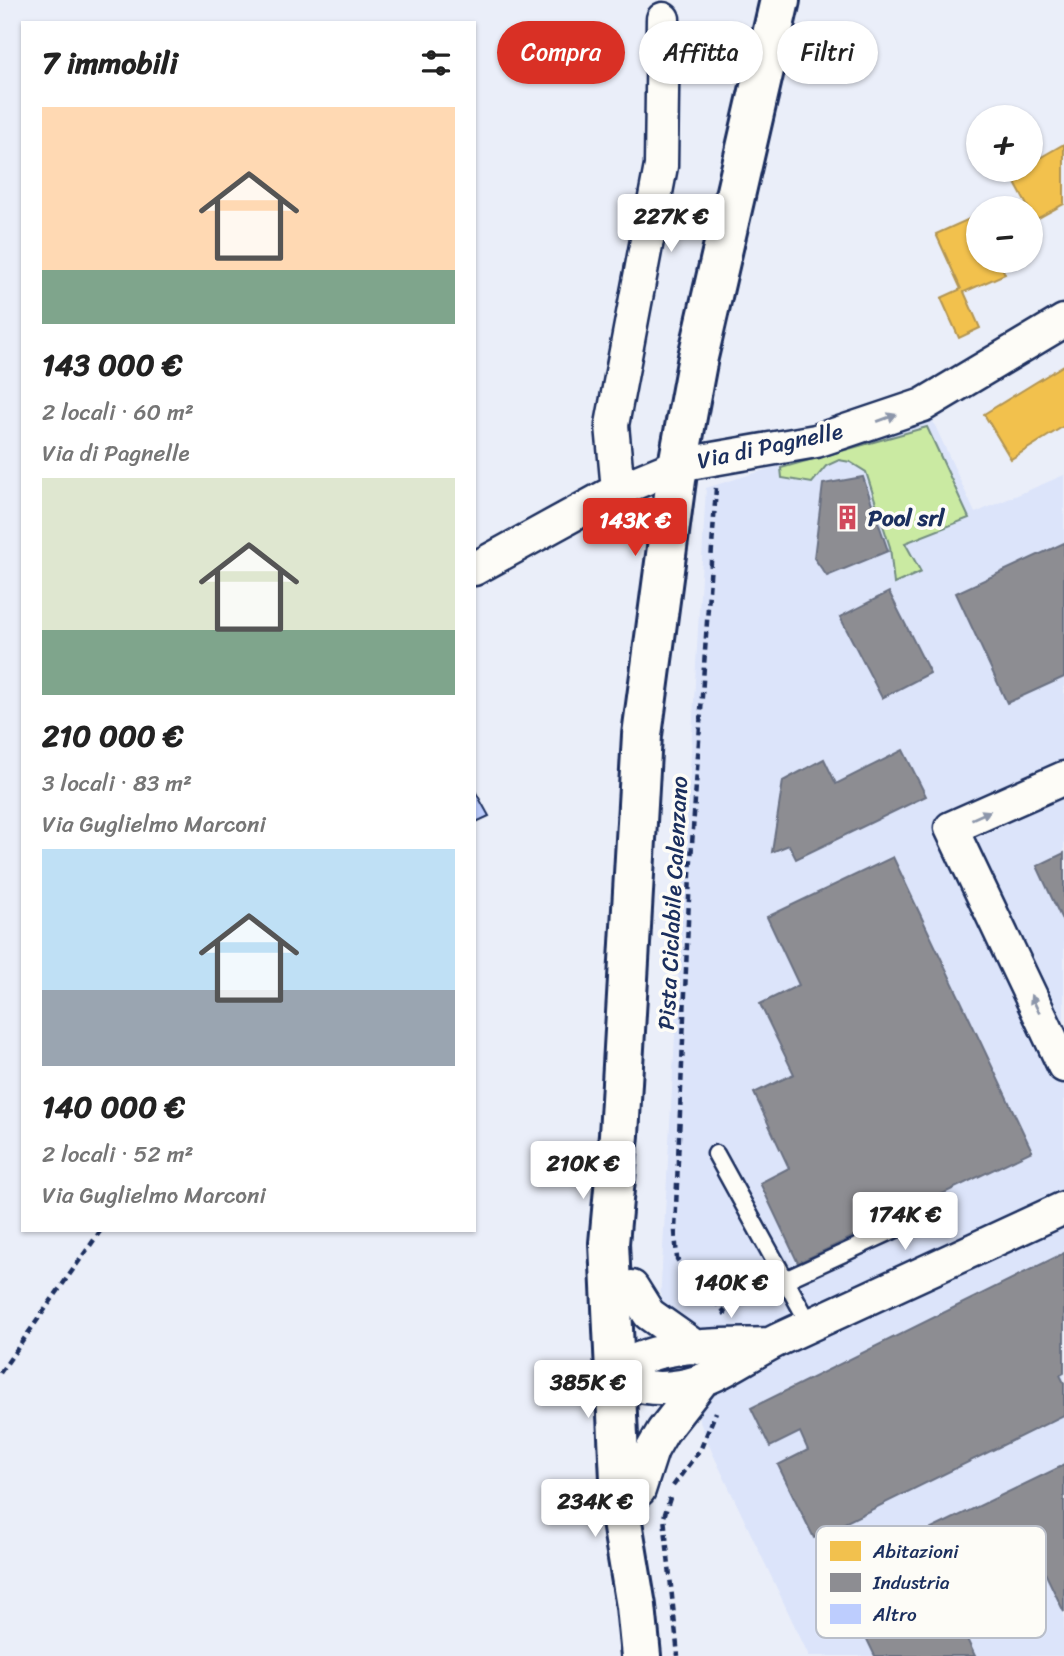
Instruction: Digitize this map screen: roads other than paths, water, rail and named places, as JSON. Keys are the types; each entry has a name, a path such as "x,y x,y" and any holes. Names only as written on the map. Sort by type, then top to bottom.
{"main road":[{"path":"636,1606 639,1490 629,1372 609,1243 620,1135 642,735 678,465 698,357 780,0"},
{"path":"620,1135 632,1287 622,1522 636,1606 640,1656"}],"street":[{"path":"618,490 612,425 661,166 663,19"},
{"name":"Via di Pagnelle","path":"476,568 618,490 678,465 816,441 923,405 1064,321"},
{"path":"1064,778 951,828 1064,1066"},
{"path":"639,1490 652,1450 663,1431 769,1344 1064,1208"},
{"path":"632,1287 649,1314 696,1348"},
{"path":"710,1394 680,1386 659,1388 629,1372 656,1352 769,1344"}],"lane":[{"path":"716,1154 810,1325"},
{"path":"785,1279 944,1207"}],"place":[{"name":"Pool srl","path":"848,518"}]}
